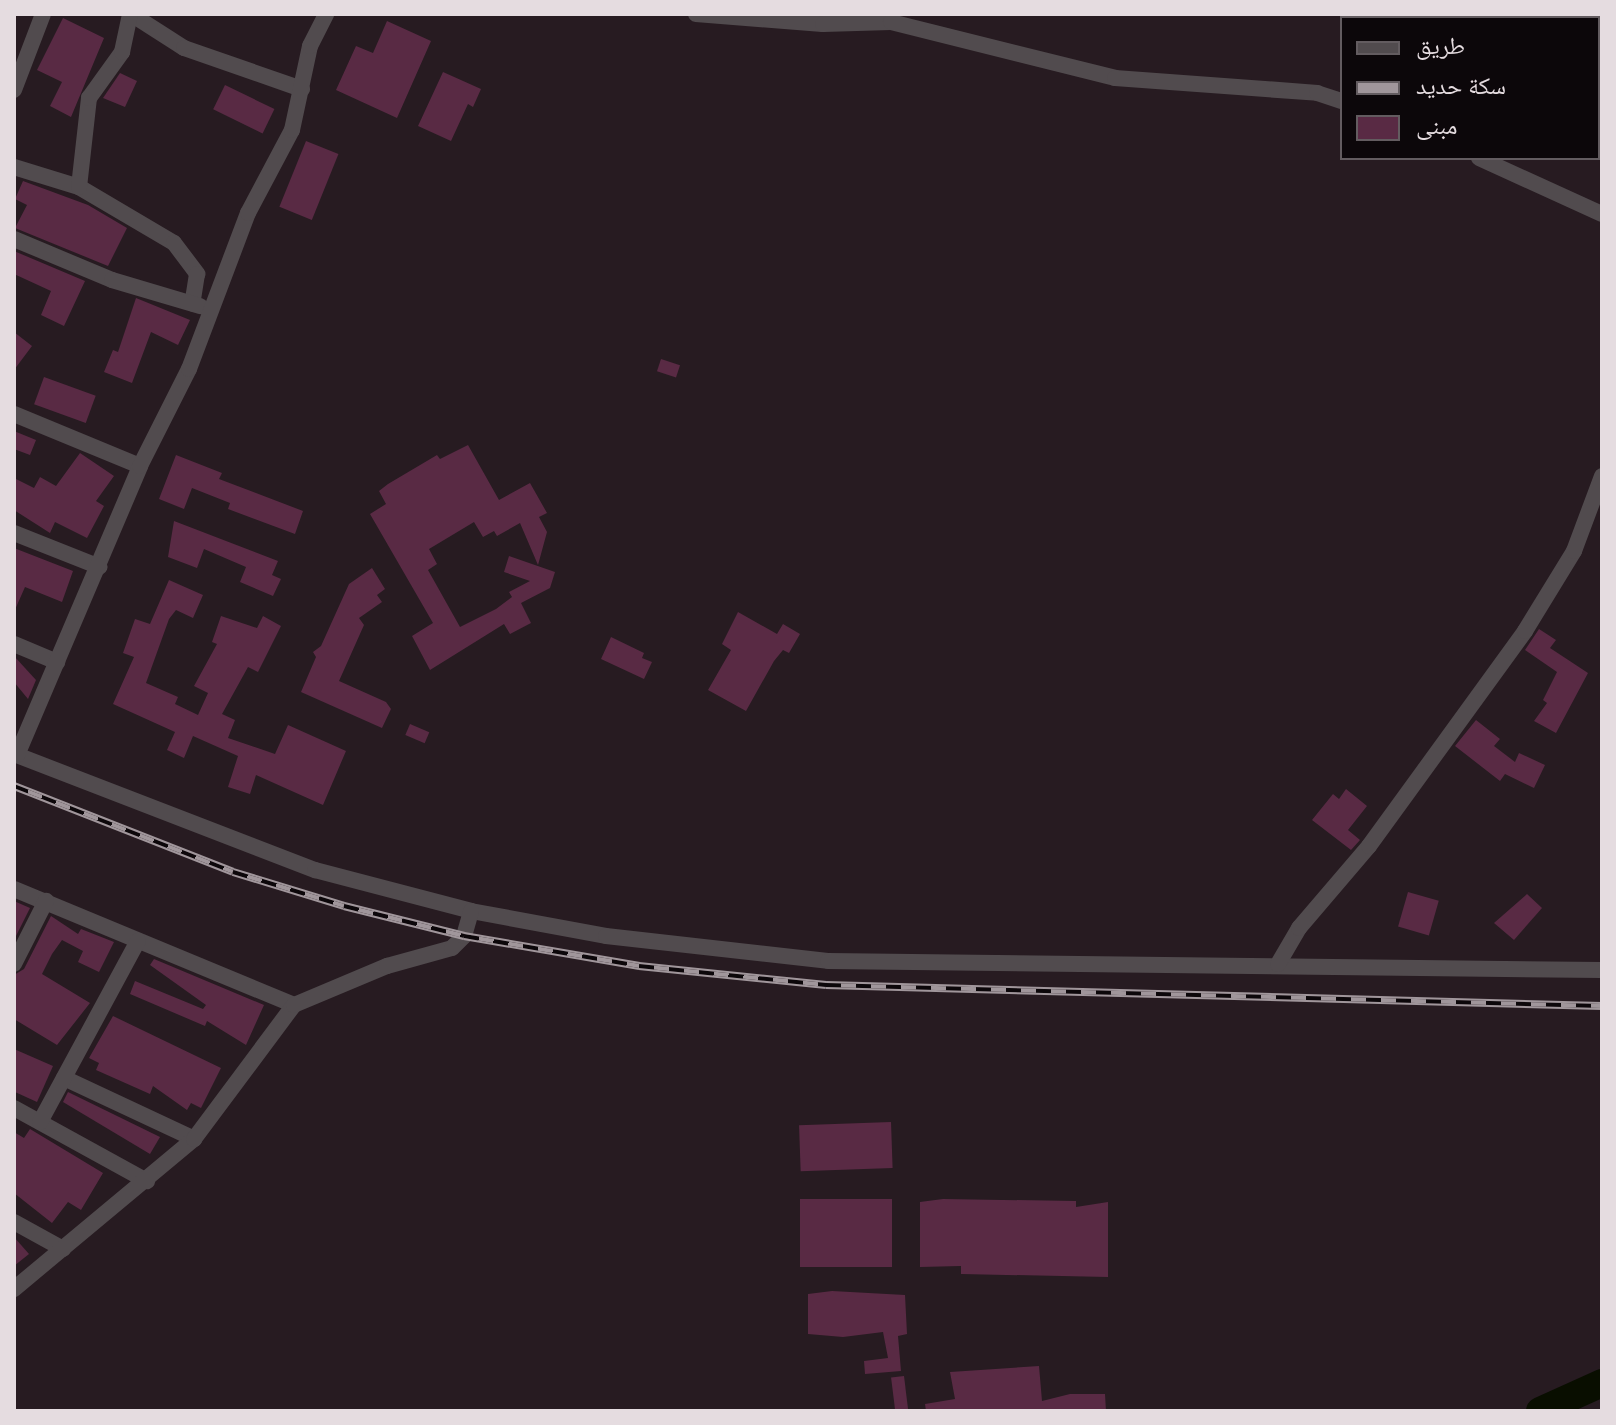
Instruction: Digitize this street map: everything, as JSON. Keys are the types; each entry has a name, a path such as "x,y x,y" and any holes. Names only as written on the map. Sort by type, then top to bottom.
{"street":[{"path":"14,90 43,14"},
{"path":"79,187 89,98 122,52 130,14 184,48 302,89"},
{"path":"326,14 310,46 292,130 248,213 168,420 140,466 100,567 15,754 254,851 471,911 606,936 828,961 1602,970"},
{"path":"696,14 823,24 891,22 1115,78 1302,92 1340,101"},
{"path":"1483,160 1602,214"},
{"path":"14,167 79,187 174,243 197,274 192,304"},
{"path":"14,239 112,280 213,310"},
{"path":"14,414 140,466"},
{"path":"1278,964 1299,928 1369,846 1525,631 1574,551 1602,476"},
{"path":"14,533 100,567"},
{"path":"14,644 57,662"},
{"path":"14,889 294,1005"},
{"path":"14,964 46,901"},
{"path":"14,1289 194,1139 294,1005 387,966 452,948 464,936 471,911"},
{"path":"40,1122 138,941"},
{"path":"64,1078 194,1139"},
{"path":"14,1108 147,1181"},
{"path":"14,1222 63,1249"}],"building":[{"path":"63,18 104,38 71,117 50,106 62,82 37,70"},
{"path":"387,21 431,41 397,118 336,90 356,46 373,53"},
{"path":"443,72 481,89 473,107 468,104 451,141 418,126"},
{"path":"120,73 137,81 125,107 103,98"},
{"path":"225,85 274,109 263,133 213,109"},
{"path":"306,141 338,154 312,220 279,207"},
{"path":"23,181 88,205 127,228 108,266 15,228 27,205 15,199"},
{"path":"14,251 85,281 64,326 41,315 51,291 14,274"},
{"path":"136,298 190,320 178,345 151,332 132,383 104,372 113,350 118,352"},
{"path":"14,332 32,346 14,370"},
{"path":"661,359 680,365 676,378 657,371"},
{"path":"44,377 96,396 86,423 34,404"},
{"path":"14,431 36,440 30,455 14,449"},
{"path":"468,445 499,500 530,483 547,513 539,517 547,532 538,565 520,523 497,536 494,531 483,537 474,522 429,549 437,564 428,570 460,627 496,609 512,597 509,592 530,581 504,572 509,556 555,572 550,588 521,603 531,623 510,634 504,624 430,670 412,636 433,623 370,514 386,504 379,491 388,484 437,455 440,459"},
{"path":"80,453 114,476 96,501 104,506 87,538 55,522 50,533 14,510 14,478 34,488 40,477 56,486"},
{"path":"176,455 222,473 219,479 303,511 295,534 228,509 230,503 192,488 184,509 159,499"},
{"path":"174,521 278,561 272,575 281,579 273,596 240,582 246,567 204,549 197,568 168,557"},
{"path":"14,548 73,571 62,602 25,587 14,612"},
{"path":"372,568 385,589 377,595 382,602 359,618 364,625 339,681 386,702 391,709 382,728 301,692 316,657 313,652 321,646 349,584"},
{"path":"169,580 203,595 193,618 176,610 169,619 146,683 178,697 175,704 198,715 208,693 194,686 217,644 212,642 221,616 257,628 263,616 281,626 258,672 248,667 222,714 235,720 228,738 275,754 288,725 346,751 323,805 256,775 250,794 228,787 238,756 193,736 184,758 167,750 175,732 113,704 134,657 123,653 135,619 150,624"},
{"path":"738,612 777,634 783,624 800,634 789,653 783,650 774,661 746,711 708,690 731,650 722,644"},
{"path":"1539,629 1556,640 1550,648 1588,673 1556,733 1534,721 1547,703 1543,700 1557,672 1525,650"},
{"path":"611,637 644,653 642,658 652,662 644,679 601,659"},
{"path":"14,656 36,680 28,699 14,682"},
{"path":"1476,720 1500,739 1494,746 1515,762 1519,753 1545,765 1534,788 1505,774 1500,781 1455,746"},
{"path":"410,724 429,732 425,743 405,735"},
{"path":"1346,789 1367,806 1348,830 1360,840 1351,850 1312,820 1333,794 1339,799"},
{"path":"1408,892 1439,901 1429,935 1398,927"},
{"path":"1527,894 1542,908 1514,940 1494,923"},
{"path":"14,901 30,908 14,940"},
{"path":"51,916 78,934 81,929 114,942 99,972 78,962 83,951 62,940 52,954 42,974 90,1003 57,1045 14,1019 14,975 24,969"},
{"path":"154,959 264,1005 246,1045 207,1021 205,1026 130,994 135,981 203,1009 206,1005 150,965"},
{"path":"113,1016 221,1068 201,1108 191,1103 187,1110 153,1086 150,1094 96,1070 99,1063 89,1058"},
{"path":"14,1049 53,1066 37,1102 15,1092"},
{"path":"68,1092 160,1137 150,1154 63,1102"},
{"path":"891,1122 893,1168 801,1171 799,1125"},
{"path":"30,1129 103,1173 81,1210 68,1202 52,1223 14,1193 14,1132 24,1138"},
{"path":"800,1199 892,1199 892,1267 800,1267"},
{"path":"943,1199 1076,1201 1076,1207 1108,1202 1108,1277 961,1274 961,1266 920,1267 920,1202"},
{"path":"14,1237 29,1254 14,1266"},
{"path":"832,1291 905,1295 907,1334 898,1336 901,1371 865,1374 864,1361 888,1358 883,1332 843,1337 808,1334 808,1294"},
{"path":"1039,1366 1042,1401 1070,1394 1105,1394 1106,1411 926,1411 925,1404 955,1399 950,1372"},
{"path":"904,1376 908,1411 895,1411 891,1378"}],"waterway":[{"path":"1540,1411 1602,1383"}],"railway":[{"path":"14,786 233,872 344,906 464,936 639,966 826,985 1602,1006"}]}
